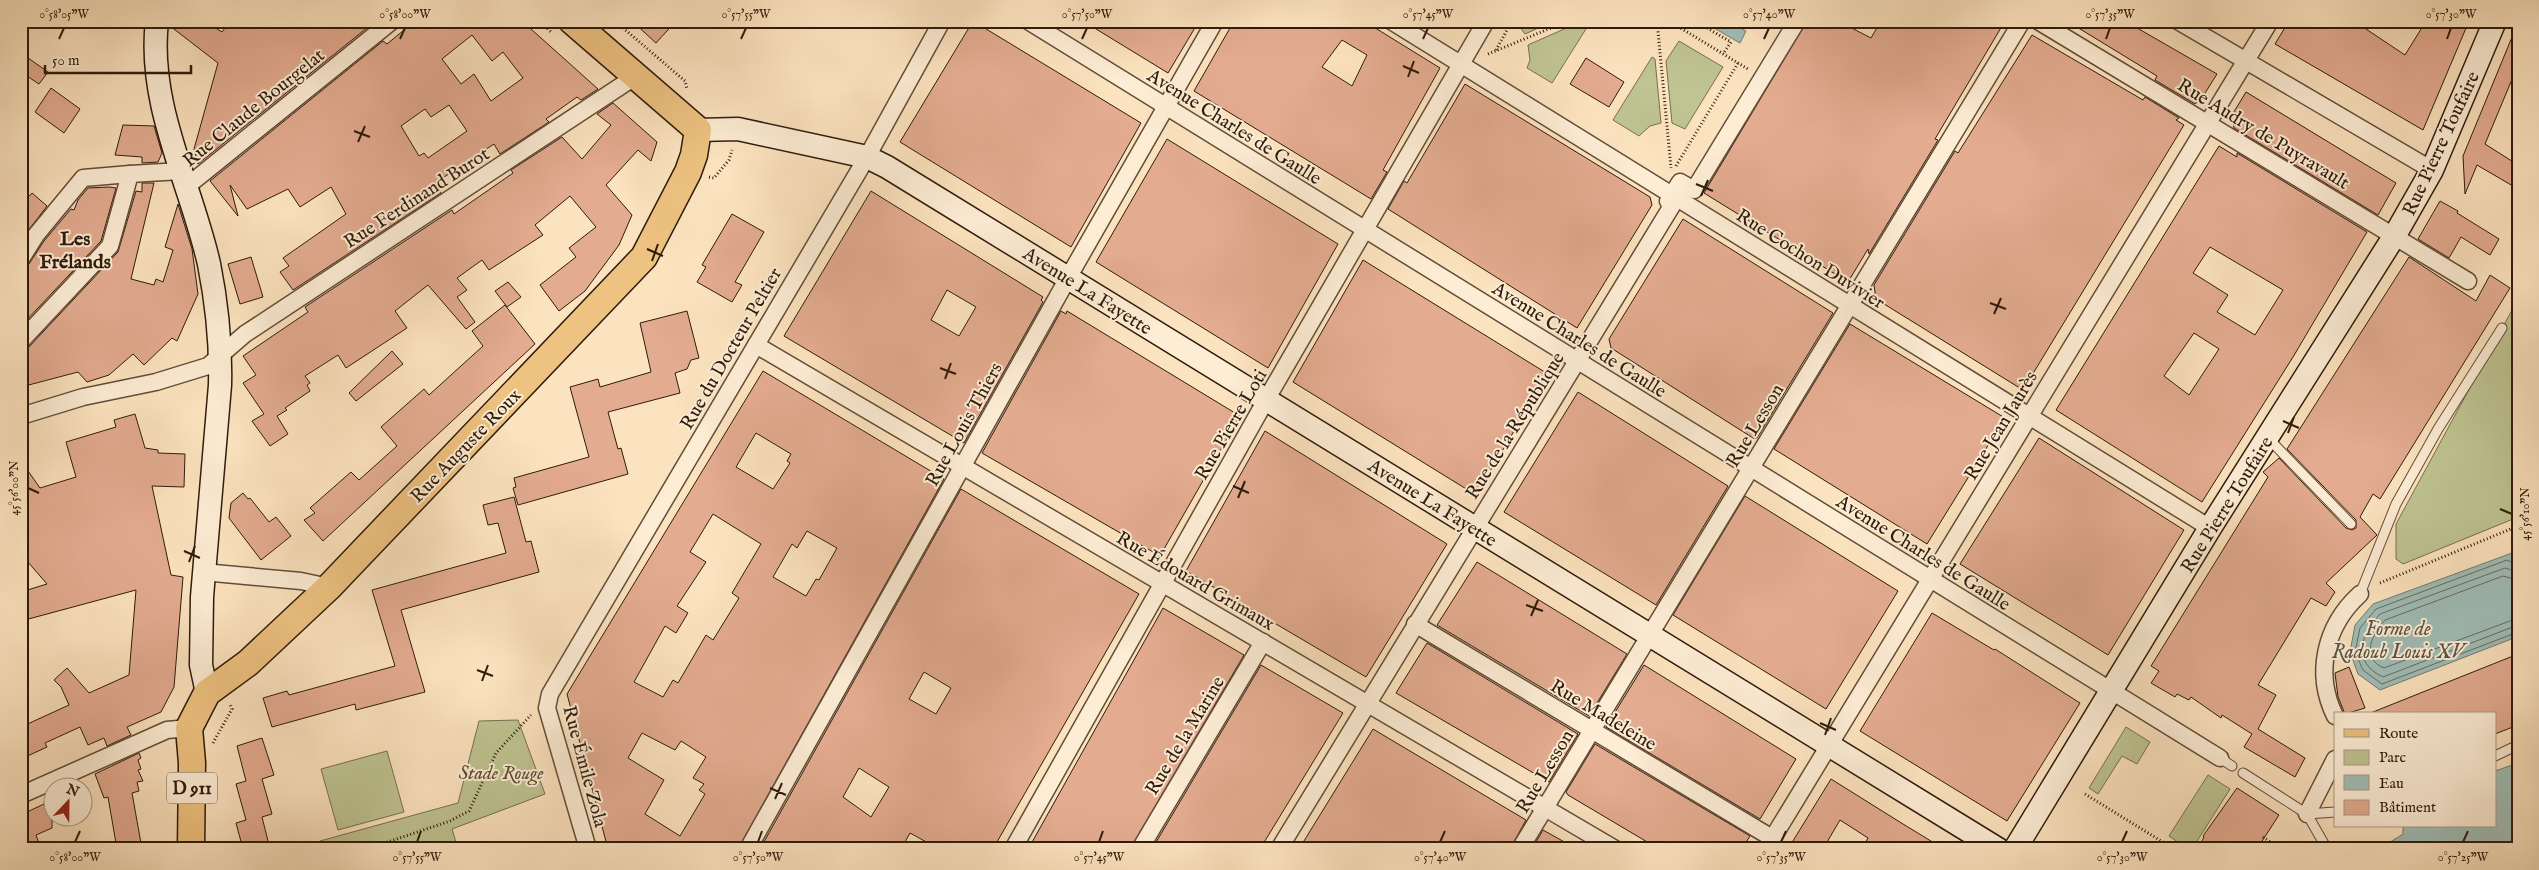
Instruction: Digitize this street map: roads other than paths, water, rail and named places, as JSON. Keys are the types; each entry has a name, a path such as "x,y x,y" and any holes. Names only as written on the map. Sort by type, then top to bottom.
{"main road":[{"path":"157,21 154,45 156,73 162,106 208,264 220,354 220,385 204,572 201,665 207,693"},
{"path":"572,21 698,130"},
{"name":"Rue Pierre Toufaire","path":"2015,849 2210,528 2395,235 2432,170 2495,21"},
{"name":"Avenue La Fayette","path":"698,130 738,129 867,157 887,167 1998,849"},
{"name":"Rue Auguste Roux","path":"189,728 207,693 248,663 329,587 644,257 688,172 694,156 698,130"},
{"name":"D 911","path":"189,728 192,763 191,849"}],"street":[{"name":"Rue Claude Bourgelat","path":"184,179 392,21"},
{"name":"Rue du Docteur Peltier","path":"550,694 867,157 942,21"},
{"name":"Avenue Charles de Gaulle","path":"1028,21 2226,762"},
{"name":"Rue Louis Thiers","path":"748,849 1068,278 1215,21"},
{"name":"Rue Cochon Duvivier","path":"1391,21 2210,528"},
{"name":"Rue Pierre Loti","path":"1013,849 1266,400 1486,21"},
{"path":"1672,195 1680,182 1694,190 1797,21"},
{"name":"Rue Lesson","path":"1520,849 2022,21"},
{"name":"Rue Audry de Puyravault","path":"2038,21 2395,235 2468,281"},
{"path":"2178,21 2432,170"},
{"name":"Rue Jean Jaurès","path":"1769,844 2270,21"},
{"name":"Rue Ferdinand Burot","path":"21,416 84,397 156,382 208,366 220,354 253,329 636,76"},
{"path":"21,259 36,235 83,178 130,174 184,179"},
{"path":"21,341 110,246 130,174"},
{"name":"Rue de la République","path":"1280,849 1474,527 1673,204 1668,201 1672,195"},
{"name":"Rue Édouard Grimaux","path":"756,345 1615,849"},
{"path":"204,572 301,581 329,587"},
{"path":"2334,713 2324,688 2323,671 2326,647 2341,614 2360,594"},
{"name":"Rue Madeleine","path":"1415,624 1592,730 1769,844"},
{"name":"Rue de la Marine","path":"1140,849 1263,642"},
{"name":"Rue Émile Zola","path":"550,694 546,708 588,849"},
{"path":"21,795 166,730 189,728"},
{"path":"2307,814 2334,761"}],"lane":[{"path":"2360,594 2396,504 2438,429 2502,328"},
{"path":"2267,437 2351,524"},
{"path":"2496,756 2518,746"},
{"path":"2243,773 2307,814 2327,849"},
{"path":"2307,814 2334,812"}],"water":[{"path":"1702,21 1729,21 1746,31 1740,43"},
{"name":"Forme de Radoub Louis XV","path":"2512,553 2518,566 2518,635 2380,690 2358,674 2350,652 2355,625 2373,604"},
{"path":"2518,763 2518,849 2379,849 2403,834 2403,828 2496,828 2496,771"}],"district":[{"name":"Les Frélands","path":"75,250"}],"park label":[{"name":"Stade Rouge","path":"501,772"}]}
